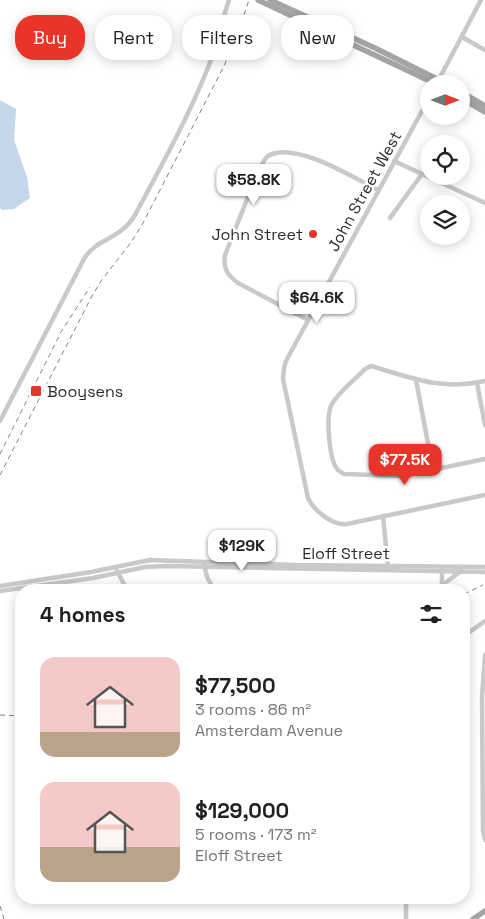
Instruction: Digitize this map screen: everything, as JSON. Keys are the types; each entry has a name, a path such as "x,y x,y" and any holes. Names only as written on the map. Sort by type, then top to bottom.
{"main road":[{"path":"258,0 422,75"},
{"path":"270,0 423,75"},
{"path":"470,97 485,106"},
{"path":"470,103 485,112"},
{"path":"472,919 485,912"}],"street":[{"path":"0,421 85,257 93,248 123,231 135,216 205,76 216,48 229,0"},
{"path":"441,75 481,0"},
{"path":"462,37 485,50"},
{"name":"John Street West","path":"383,516 347,524 336,524 312,505 308,498 283,376 286,361 420,114"},
{"path":"308,320 238,283 231,278 225,268 225,255 259,169 268,156 275,154 302,154 321,160 378,190"},
{"path":"394,161 420,173"},
{"path":"390,218 420,177"},
{"path":"446,185 485,203"},
{"path":"485,381 453,386 416,380 371,366 365,369 330,407 329,436 335,466 340,472 350,475 403,476 485,459"},
{"path":"416,380 433,470"},
{"path":"476,383 485,425"},
{"path":"388,567 383,516 485,495"},
{"name":"Eloff Street","path":"46,584 150,560 259,565 388,567 485,572"},
{"path":"204,563 211,584"},
{"name":"Eloff Street","path":"76,577 118,573 154,566 204,563"},
{"name":"Eloff Street","path":"442,569 485,566"},
{"path":"114,568 124,584"},
{"path":"442,569 442,584"},
{"path":"445,584 462,571"},
{"name":"Eloff Street","path":"0,586 15,586"},
{"name":"Eloff Street","path":"0,591 15,589"},
{"path":"470,632 485,621"},
{"path":"485,656 482,696 483,831 485,839"},
{"path":"400,918 406,918 406,904"}],"water":[{"path":"0,100 16,109 14,140 27,177 30,198 14,209 2,210 0,208"}],"railway":[{"path":"0,475 92,296 143,223 224,66 237,36 249,0"},
{"path":"0,454 61,332 90,287"},
{"path":"470,591 483,585"},
{"path":"0,715 15,716"},
{"path":"0,906 4,919"}],"place":[{"name":"John Street","path":"313,234"},
{"name":"Booysens","path":"36,391"}]}
